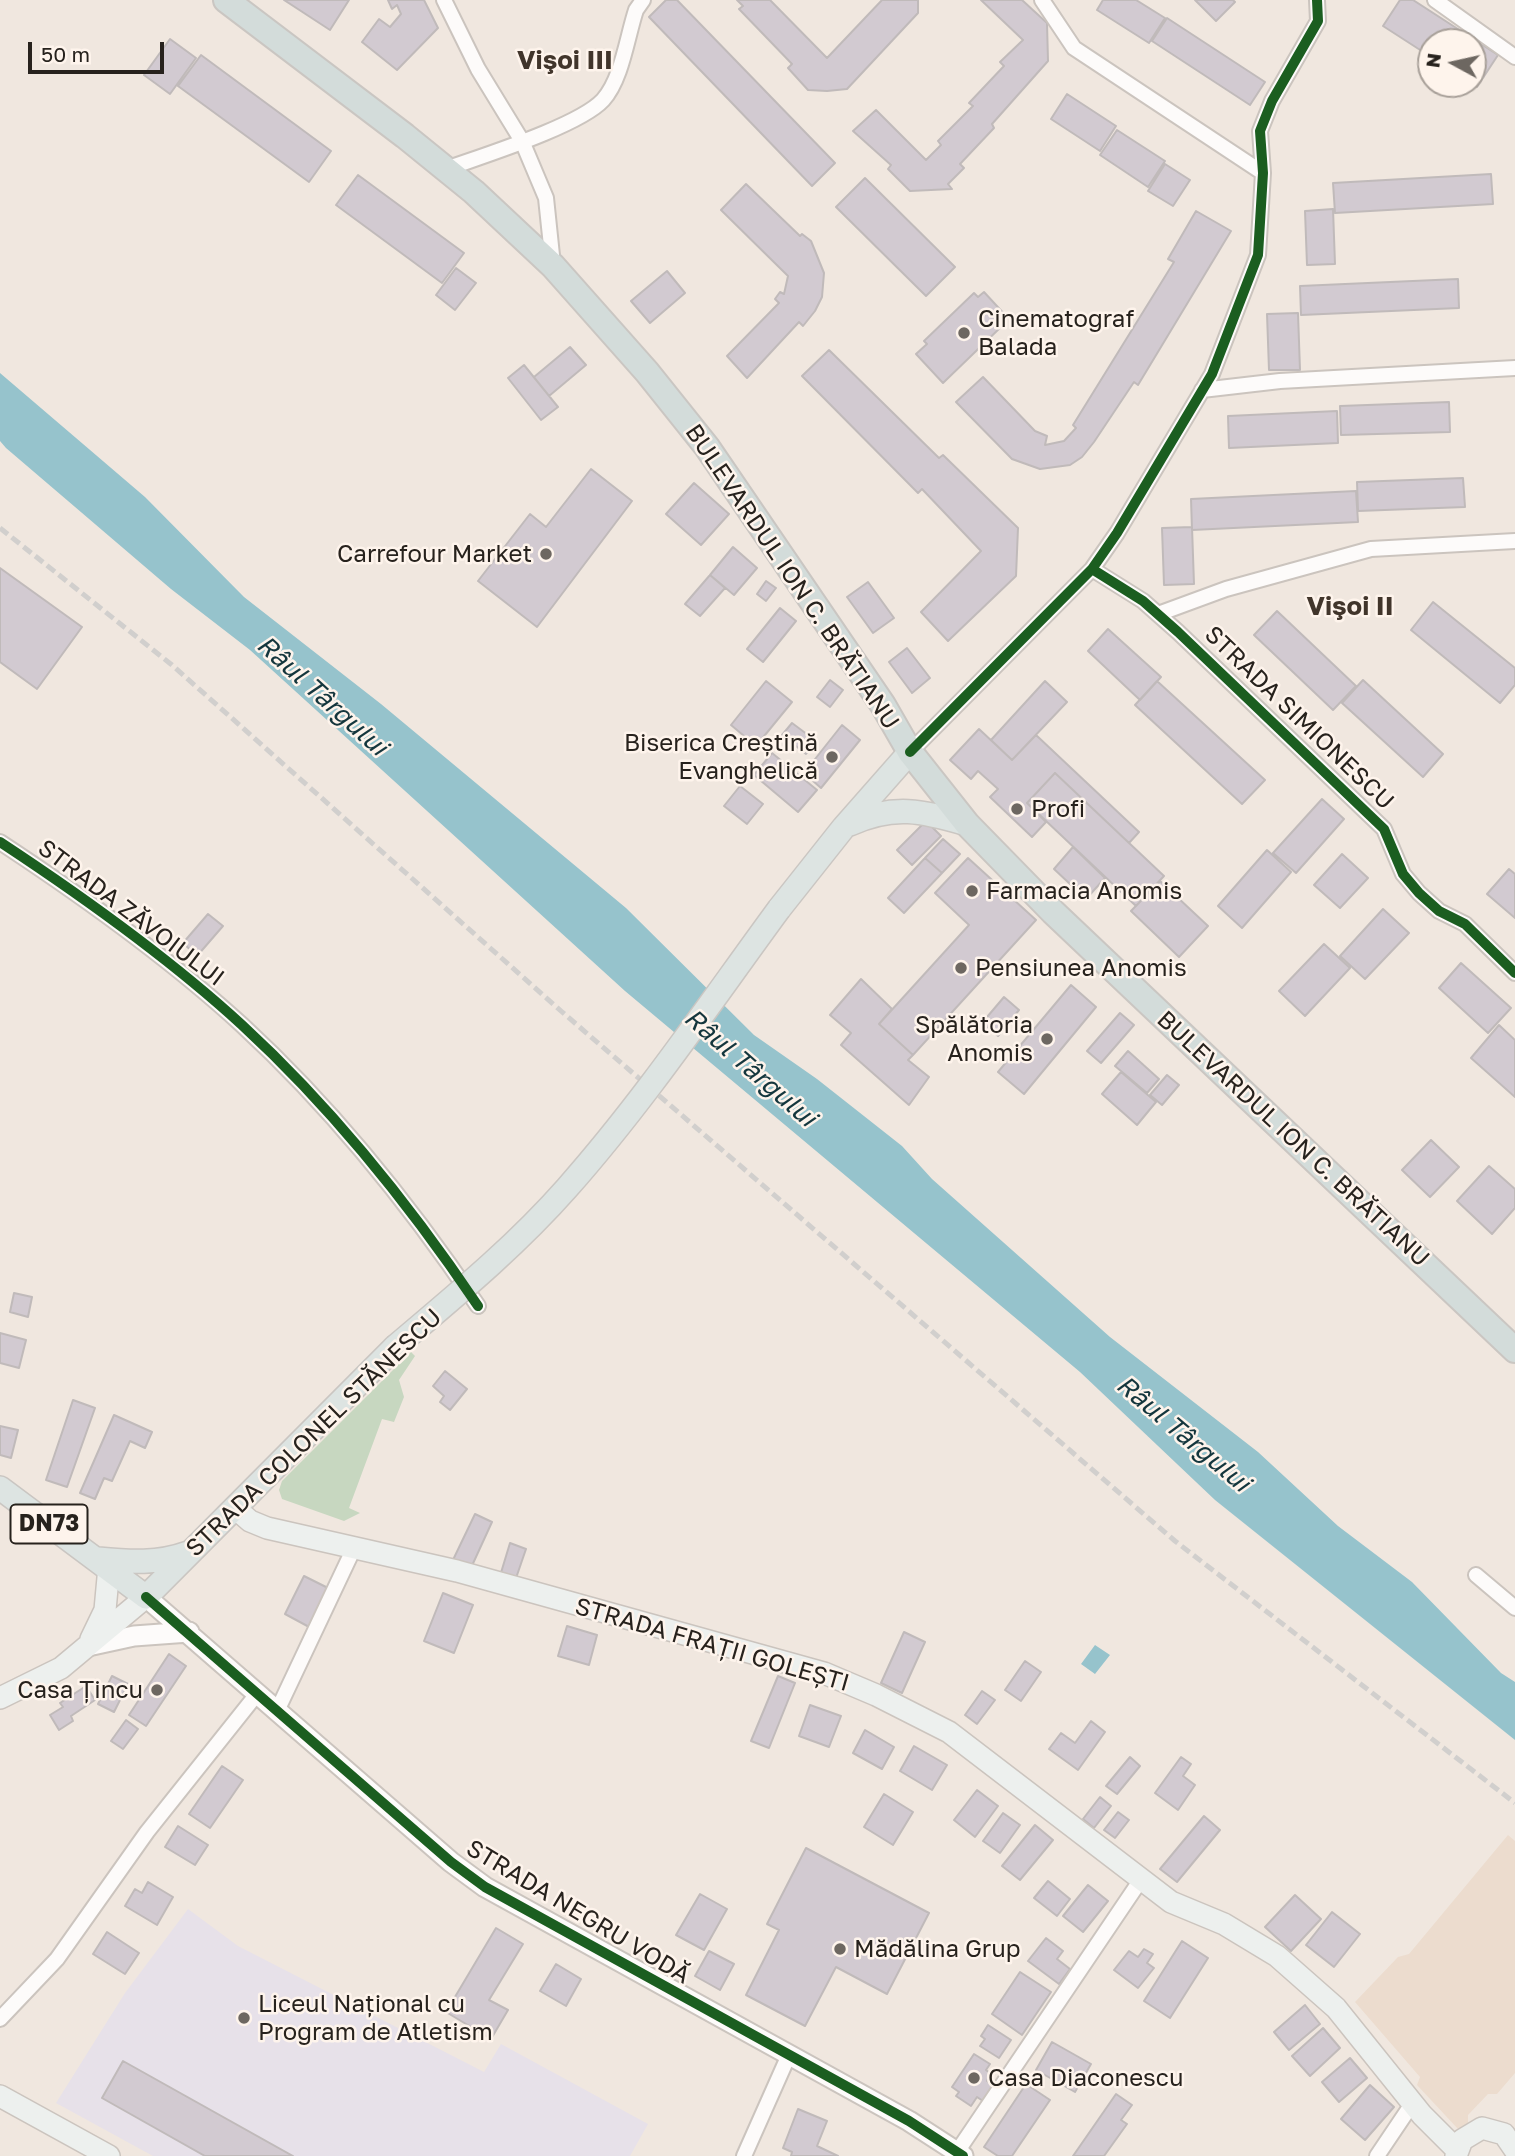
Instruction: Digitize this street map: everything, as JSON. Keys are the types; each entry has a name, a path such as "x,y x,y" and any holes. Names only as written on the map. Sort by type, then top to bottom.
{"highway":[{"name":"BULEVARDUL ION C. BRĂTIANU","path":"226,0 357,97 446,169 553,266 647,372 707,447 883,705 910,752 967,824 1053,912 1515,1350"}],"main road":[{"name":"STRADA COLONEL STĂNESCU","path":"146,1597 395,1348 500,1256 565,1190 622,1124 779,909 844,827 910,752"},
{"path":"844,827 869,815 896,810 928,813 967,824"},
{"name":"STRADA NEGRU VODĂ","path":"0,1488 146,1597"},
{"name":"STRADA FRAȚII GOLEȘTI","path":"235,1508 250,1521 267,1528 457,1571 824,1673 876,1695 972,1748 1140,1881 1171,1902 1250,1939 1298,1972 1336,2008 1412,2104 1457,2153"},
{"path":"88,1646 105,1610 103,1563 168,1560 194,1550"},
{"path":"0,1698 61,1668 146,1597"},
{"path":"0,2096 109,2156"},
{"path":"1457,2153 1462,2140 1482,2128 1504,2134 1515,2150"}],"street":[{"path":"444,0 478,69 523,141 546,198 553,266"},
{"path":"446,169 523,141 602,102 612,86 636,10 643,0"},
{"path":"1042,0 1074,48 1263,173"},
{"path":"910,752 1092,569 1212,374 1258,255 1263,173 1260,131 1272,101 1318,21 1317,0"},
{"path":"1435,0 1515,57"},
{"path":"1202,390 1280,381 1515,368"},
{"path":"1157,614 1226,589 1371,549 1419,544 1515,541"},
{"name":"STRADA SIMIONESCU","path":"1092,569 1143,601 1384,829 1403,874 1419,893 1439,911 1465,924 1515,973"},
{"name":"STRADA ZĂVOIULUI","path":"0,842 183,975 242,1026 333,1119 432,1238 478,1306"},
{"path":"277,1711 354,1548"},
{"path":"1476,1575 1515,1608"},
{"name":"STRADA NEGRU VODĂ","path":"146,1597 451,1862 485,1887 788,2057 909,2121 960,2154"},
{"path":"88,1646 134,1636 189,1632"},
{"path":"0,2019 57,1959 147,1832 257,1694"},
{"path":"960,2154 1140,1881"},
{"path":"744,2156 788,2057"},
{"path":"1377,2156 1412,2104"}],"shaded area":[{"path":"1508,1835 1515,1841 1515,2073 1497,2094 1488,2094 1468,2115 1468,2124 1458,2129 1417,2085 1420,2077 1355,2002 1398,1957 1409,1954"},
{"name":"Liceul Național cu Program de Atletism","path":"188,1909 238,1946 484,2072 501,2044 648,2124 630,2156 153,2156 56,2103 125,1993"}],"green space":[{"path":"411,1352 415,1356 399,1380 404,1397 394,1422 382,1419 349,1508 360,1513 344,1521 282,1499 279,1490 282,1481"}],"water":[{"name":"Râul Târgului","path":"0,373 145,497 244,597 381,704 626,908 754,1035 817,1079 902,1146 932,1179 1110,1337 1258,1452 1338,1526 1412,1582 1501,1673 1515,1682 1515,1740 1215,1500 1080,1372 625,991 250,650 171,589 6,448 0,441"},
{"path":"1095,1645 1110,1655 1095,1674 1081,1664"}],"building":[{"path":"284,0 349,0 330,30"},
{"path":"388,0 424,0 438,28 397,70 362,42 379,19 390,27 401,14 397,5 392,9"},
{"path":"666,0 677,0 835,163 812,186 649,17"},
{"path":"737,0 770,0 827,58 882,0 918,0 918,13 847,89 808,90 788,68 792,64 739,9 743,6"},
{"path":"981,0 1022,0 1047,23 1048,61 992,124 994,128 960,164 964,168 948,184 952,189 910,191 888,169 891,165 853,131 876,110 926,160 941,145 938,141 973,106 969,103 1004,66 1000,62 1023,40"},
{"path":"1103,0 1136,0 1165,18 1149,43 1097,10"},
{"path":"1195,0 1233,0 1235,2 1216,21"},
{"path":"1400,0 1413,0 1456,28 1417,28 1417,48 1383,26"},
{"path":"1167,18 1265,82 1250,105 1152,41"},
{"path":"170,39 196,58 170,94 144,75"},
{"path":"1487,48 1498,55 1487,72"},
{"path":"201,55 331,151 309,182 178,86"},
{"path":"1067,94 1116,126 1100,151 1051,119"},
{"path":"1117,130 1165,161 1148,187 1100,155"},
{"path":"1165,164 1190,180 1173,206 1148,191"},
{"path":"1491,174 1493,204 1335,213 1333,183"},
{"path":"358,175 464,253 442,283 336,205"},
{"path":"865,178 955,267 926,296 836,207"},
{"path":"746,184 800,236 802,234 811,241 824,273 822,297 815,311 803,326 799,322 747,378 727,356 779,303 775,299 780,292 784,294 788,276 721,210"},
{"path":"1333,209 1335,264 1307,265 1305,211"},
{"path":"1196,211 1231,231 1138,385 1134,382 1094,442 1082,457 1070,465 1040,469 1012,459 956,402 983,377 1035,431 1047,436 1045,445 1064,441 1076,428 1073,425 1174,262 1168,259"},
{"path":"456,268 476,283 455,310 436,295"},
{"path":"667,271 685,293 650,323 631,301"},
{"path":"1458,279 1459,308 1301,315 1300,286"},
{"name":"Cinematograf Balada","path":"984,292 1007,317 1001,322 1003,325 943,383 916,354 927,344 924,341 974,293 978,297"},
{"path":"1298,313 1300,370 1269,370 1267,314"},
{"path":"570,347 586,365 549,396 534,377"},
{"path":"829,350 939,458 943,455 1018,528 1016,576 948,641 921,612 981,551 922,489 918,493 802,376"},
{"path":"524,365 558,407 541,420 508,378"},
{"path":"1449,402 1450,432 1341,435 1340,406"},
{"path":"1337,411 1338,443 1229,448 1228,416"},
{"name":"Carrefour Market","path":"591,469 632,501 537,627 478,581 530,514 546,527"},
{"path":"1463,478 1465,507 1358,511 1357,482"},
{"path":"694,483 729,514 701,545 666,514"},
{"path":"1356,491 1358,522 1192,530 1191,499"},
{"path":"1192,527 1194,584 1164,585 1162,528"},
{"path":"733,547 757,568 734,595 710,575"},
{"path":"0,568 82,627 37,689 0,662"},
{"path":"710,575 725,588 700,616 685,604"},
{"path":"766,581 776,588 766,601 757,594"},
{"path":"868,582 894,618 873,633 847,597"},
{"path":"1433,602 1515,668 1515,685 1500,703 1411,630"},
{"path":"780,608 796,621 763,662 747,649"},
{"path":"1277,611 1356,686 1333,710 1254,635"},
{"path":"1108,629 1161,677 1140,700 1088,651"},
{"path":"907,648 930,678 912,693 889,662"},
{"path":"830,680 843,690 830,707 817,697"},
{"path":"1363,680 1443,754 1423,777 1342,703"},
{"path":"766,681 792,702 756,746 731,725"},
{"path":"1045,681 1067,702 1012,760 991,740"},
{"path":"1157,681 1265,780 1242,804 1135,705"},
{"path":"792,723 816,741 806,754 782,735"},
{"name":"Biserica Creștină Evanghelică","path":"842,725 860,740 821,788 804,773"},
{"path":"979,729 1012,760 1036,735 1139,832 1129,843 1055,773 1027,803 1046,822 1032,837 990,797 998,789 978,771 971,779 950,760"},
{"path":"772,753 817,790 798,812 754,775"},
{"path":"1055,773 1164,876 1136,906 1027,803"},
{"path":"740,786 763,804 747,824 724,806"},
{"path":"1322,799 1344,819 1296,873 1273,853"},
{"path":"926,821 941,836 912,865 897,850"},
{"path":"943,839 960,854 942,873 925,858"},
{"path":"1073,847 1105,878 1086,899 1054,869"},
{"path":"1267,850 1291,872 1242,928 1218,906"},
{"path":"1342,854 1368,878 1340,908 1314,885"},
{"path":"925,858 942,873 904,913 888,898"},
{"name":"Pensiunea Anomis","path":"968,858 1036,920 913,1055 879,1024 969,925 935,893"},
{"path":"1509,869 1515,874 1515,918 1487,894"},
{"path":"1160,881 1208,926 1179,957 1131,911"},
{"path":"1383,909 1409,933 1365,979 1340,956"},
{"path":"208,914 223,926 197,956 183,943"},
{"path":"1324,944 1350,968 1305,1016 1279,991"},
{"path":"1461,963 1511,1008 1488,1033 1439,988"},
{"path":"861,979 892,1009 879,1024 913,1055 908,1060 929,1077 909,1105 841,1045 851,1033 830,1015"},
{"name":"Spălătoria Anomis","path":"1071,985 1096,1007 1024,1094 998,1072"},
{"path":"1004,997 1019,1010 998,1036 982,1023"},
{"path":"1120,1013 1134,1025 1101,1063 1087,1051"},
{"path":"1499,1025 1515,1040 1515,1097 1471,1058"},
{"path":"1128,1051 1159,1079 1147,1093 1115,1066"},
{"path":"1121,1072 1156,1102 1137,1125 1102,1094"},
{"path":"1167,1075 1179,1085 1162,1105 1150,1095"},
{"path":"1431,1140 1459,1167 1430,1197 1402,1170"},
{"path":"1489,1166 1515,1189 1515,1208 1492,1234 1457,1201"},
{"path":"14,1293 32,1297 28,1317 10,1312"},
{"path":"0,1333 26,1340 19,1368 0,1363"},
{"path":"445,1371 467,1389 450,1410 440,1402 444,1396 433,1386"},
{"path":"73,1400 95,1408 67,1487 46,1480"},
{"path":"114,1415 152,1432 145,1448 130,1441 112,1481 104,1478 95,1499 80,1493"},
{"path":"0,1426 18,1430 11,1458 0,1455"},
{"path":"475,1514 492,1522 470,1570 452,1562"},
{"path":"510,1543 526,1549 515,1581 500,1576"},
{"path":"304,1576 330,1589 311,1628 285,1614"},
{"path":"443,1593 473,1605 454,1653 424,1641"},
{"path":"567,1626 597,1635 589,1665 558,1656"},
{"path":"904,1632 925,1642 902,1693 881,1683"},
{"name":"Casa Țincu","path":"169,1654 186,1666 146,1726 129,1715"},
{"path":"1025,1661 1041,1672 1021,1701 1005,1690"},
{"path":"112,1676 128,1684 114,1712 98,1704"},
{"path":"778,1676 795,1683 769,1748 751,1741"},
{"path":"86,1686 95,1700 71,1716 73,1721 59,1730 50,1715 63,1707 60,1703"},
{"path":"982,1691 995,1700 977,1724 965,1715"},
{"path":"810,1705 841,1716 829,1747 799,1736"},
{"path":"126,1720 138,1729 123,1749 111,1741"},
{"path":"1091,1721 1105,1732 1078,1770 1049,1749 1061,1733 1075,1743"},
{"path":"865,1730 894,1747 882,1769 853,1753"},
{"path":"914,1746 947,1765 932,1790 900,1771"},
{"path":"1130,1757 1140,1766 1117,1794 1106,1786"},
{"path":"1181,1757 1191,1764 1183,1776 1195,1785 1178,1810 1155,1793"},
{"path":"222,1766 243,1780 210,1828 189,1814"},
{"path":"977,1790 998,1806 975,1837 954,1820"},
{"path":"884,1794 913,1812 893,1845 864,1827"},
{"path":"1100,1797 1111,1806 1094,1828 1083,1819"},
{"path":"1118,1812 1129,1820 1115,1838 1104,1830"},
{"path":"1003,1813 1020,1825 1000,1853 983,1841"},
{"path":"1204,1816 1220,1830 1177,1882 1160,1869"},
{"path":"1035,1825 1053,1840 1020,1880 1002,1866"},
{"path":"178,1826 208,1845 195,1865 165,1847"},
{"name":"Mădălina Grup","path":"806,1848 929,1913 887,1994 836,1967 805,2026 746,1995 779,1930 767,1924"},
{"path":"1048,1881 1070,1899 1057,1916 1034,1898"},
{"path":"148,1882 173,1897 157,1925 125,1906 135,1889 142,1893"},
{"path":"1088,1885 1108,1901 1083,1932 1063,1916"},
{"path":"700,1894 727,1909 704,1950 676,1935"},
{"path":"1295,1895 1321,1919 1291,1951 1265,1927"},
{"path":"1332,1912 1360,1934 1334,1967 1306,1945"},
{"path":"496,1928 523,1944 489,2000 508,2010 491,2039 446,2012"},
{"path":"107,1932 139,1953 125,1974 93,1954"},
{"path":"1046,1938 1063,1951 1057,1959 1070,1969 1059,1984 1028,1961"},
{"path":"1182,1941 1208,1958 1170,2018 1144,2001"},
{"path":"1144,1949 1153,1954 1147,1963 1154,1968 1138,1988 1114,1970 1129,1951 1138,1957"},
{"path":"709,1951 734,1964 720,1990 695,1976"},
{"path":"556,1964 581,1979 566,2006 540,1991"},
{"path":"1020,1972 1051,1992 1022,2035 992,2014"},
{"path":"1305,2005 1320,2024 1289,2050 1274,2032"},
{"path":"988,2025 1011,2040 999,2058 980,2046 985,2039 981,2036"},
{"path":"1323,2028 1340,2048 1310,2076 1292,2056"},
{"path":"1052,2042 1091,2064 1075,2092 1036,2070"},
{"name":"Casa Diaconescu","path":"974,2054 990,2064 986,2070 991,2074 987,2081 993,2085 983,2101 977,2097 971,2106 956,2096 959,2092 952,2087"},
{"path":"1350,2058 1367,2078 1339,2102 1322,2082"},
{"path":"123,2061 293,2156 205,2156 102,2098"},
{"path":"1026,2084 1050,2100 1012,2156 998,2156 984,2147"},
{"path":"1370,2085 1394,2107 1365,2140 1341,2119"},
{"path":"1116,2094 1132,2105 1121,2120 1127,2124 1104,2156 1073,2156"},
{"path":"798,2109 827,2121 817,2146 838,2156 791,2156 792,2152 783,2148"}],"railway":[{"path":"0,528 172,665 561,1011 1175,1541 1515,1803"}],"cycle path":[{"path":"910,752 1092,569 1117,533 1212,374 1258,255 1263,173 1260,131 1272,101 1318,21 1317,0"},
{"path":"1092,569 1143,601 1178,632 1384,829 1403,874 1419,893 1439,911 1465,924 1515,973"},
{"path":"0,842 155,952 214,1000 275,1056 368,1158 425,1231 478,1306"},
{"path":"146,1597 451,1862 485,1887 909,2121 963,2156"}],"place":[{"name":"Cinematograf Balada","path":"964,333"},
{"name":"Carrefour Market","path":"546,554"},
{"name":"Biserica Creștină Evanghelică","path":"832,757"},
{"name":"Profi","path":"1017,809"},
{"name":"Farmacia Anomis","path":"972,891"},
{"name":"Pensiunea Anomis","path":"961,968"},
{"name":"Spălătoria Anomis","path":"1047,1039"},
{"name":"Casa Țincu","path":"157,1690"},
{"name":"Mădălina Grup","path":"840,1949"},
{"name":"Liceul Național cu Program de Atletism","path":"244,2018"},
{"name":"Casa Diaconescu","path":"974,2078"}],"district":[{"name":"Vişoi III","path":"565,61"},
{"name":"Vişoi II","path":"1350,607"}]}
